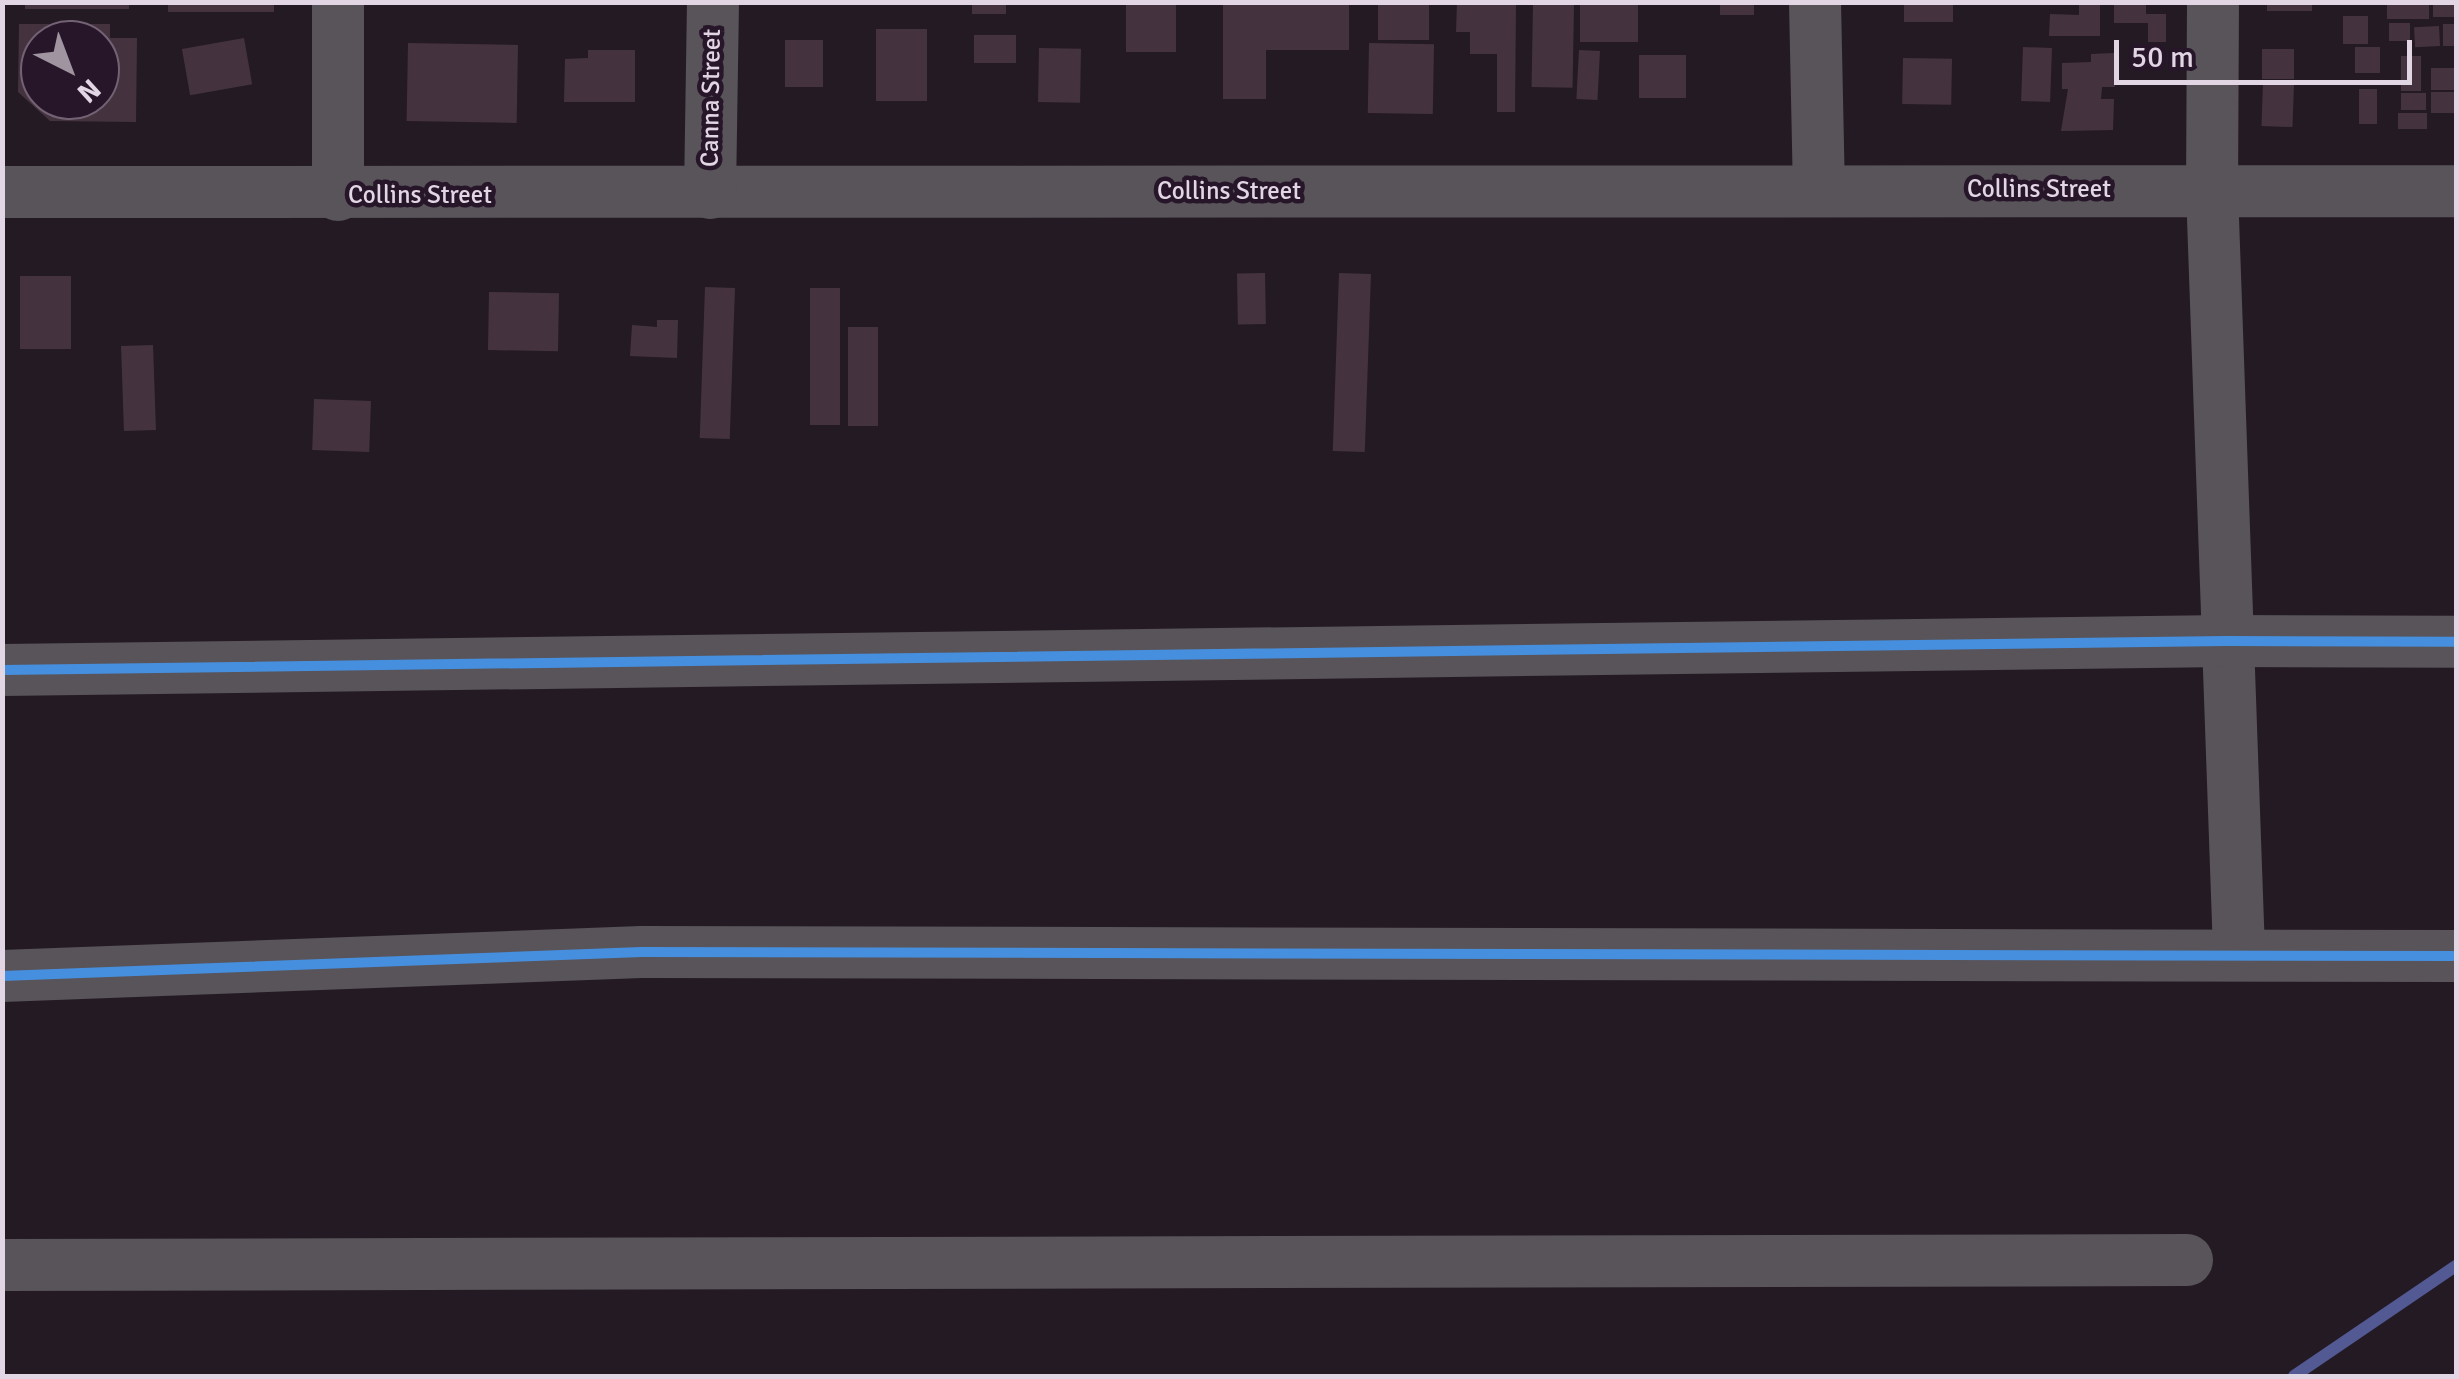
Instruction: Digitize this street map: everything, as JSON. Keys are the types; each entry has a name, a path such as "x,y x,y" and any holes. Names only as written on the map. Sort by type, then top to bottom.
{"street":[{"path":"338,2 338,195"},
{"name":"Canna Street","path":"710,192 712,2"},
{"path":"1814,2 1820,188"},
{"path":"2213,2 2212,190 2239,953"},
{"name":"Collins Street","path":"2,192 338,195 1820,188 2456,191"},
{"path":"2,670 2226,640 2456,642"},
{"path":"2,976 642,952 2456,956"},
{"path":"2,1266 2187,1260"}],"building":[{"path":"25,2 129,2 129,9 25,9"},
{"path":"168,2 274,2 274,12 168,12"},
{"path":"1126,2 1176,2 1176,52 1126,52"},
{"path":"1223,2 1349,5 1349,50 1266,50 1266,99 1223,99"},
{"path":"1378,2 1429,2 1429,40 1378,40"},
{"path":"1457,2 1516,2 1515,112 1497,112 1497,54 1470,54 1470,32 1456,32"},
{"path":"1580,2 1638,2 1638,42 1580,42"},
{"path":"1720,2 1754,2 1754,15 1720,15"},
{"path":"1904,2 1953,2 1953,22 1904,22"},
{"path":"2079,2 2100,2 2100,36 2049,36 2050,14 2079,15"},
{"path":"2114,2 2146,2 2146,14 2166,14 2166,42 2148,42 2148,23 2114,23"},
{"path":"2267,2 2312,2 2312,11 2267,11"},
{"path":"2387,2 2429,2 2429,19 2387,19"},
{"path":"2433,2 2456,2 2456,17 2433,17"},
{"path":"972,3 1006,3 1006,14 972,14"},
{"path":"1533,4 1574,5 1573,88 1532,87"},
{"path":"2343,16 2368,16 2368,44 2343,44"},
{"path":"2389,23 2410,23 2410,41 2389,41"},
{"path":"19,24 20,24 18,92"},
{"path":"2443,24 2456,24 2456,46 2443,46"},
{"path":"2439,26 2440,46 2415,47 2414,27"},
{"path":"876,29 927,29 927,101 876,101"},
{"path":"974,35 1016,35 1016,63 974,63"},
{"path":"120,38 137,38 136,122 50,121 120,120"},
{"path":"244,38 252,84 190,95 182,49"},
{"path":"785,40 823,40 823,87 785,87"},
{"path":"408,43 518,45 517,123 407,121"},
{"path":"1369,43 1434,44 1433,114 1368,113"},
{"path":"2023,47 2052,48 2050,102 2021,101"},
{"path":"2355,47 2380,47 2380,73 2355,73"},
{"path":"1039,48 1081,49 1080,103 1038,102"},
{"path":"2262,49 2294,49 2294,79 2262,79"},
{"path":"588,50 635,50 635,102 564,102 565,59 588,58"},
{"path":"1579,50 1600,51 1597,100 1576,99"},
{"path":"2114,53 2115,87 2102,87 2101,99 2114,99 2113,130 2061,131 2068,89 2062,89 2062,63 2091,62 2091,54"},
{"path":"1639,55 1686,55 1686,98 1639,98"},
{"path":"2401,56 2421,56 2421,91 2401,91"},
{"path":"1903,58 1952,59 1951,105 1902,104"},
{"path":"2431,68 2456,68 2456,90 2431,90"},
{"path":"2263,83 2294,84 2292,127 2261,126"},
{"path":"2359,89 2377,89 2377,124 2359,124"},
{"path":"2431,92 2456,92 2456,113 2431,113"},
{"path":"2401,93 2426,93 2426,110 2401,110"},
{"path":"2398,113 2427,113 2427,129 2398,129"},
{"path":"1237,273 1265,273 1266,324 1238,324"},
{"path":"1339,273 1371,274 1365,452 1333,451"},
{"path":"20,276 71,276 71,349 20,349"},
{"path":"705,287 735,288 730,439 700,438"},
{"path":"810,288 840,288 840,425 810,425"},
{"path":"489,292 559,293 558,351 488,350"},
{"path":"657,320 678,320 677,358 630,356 632,325 657,327"},
{"path":"848,327 878,327 878,426 848,426"},
{"path":"153,345 156,430 124,431 121,346"},
{"path":"314,399 371,401 369,452 312,450"}],"waterway":[{"path":"2294,1376 2456,1266"}],"cycle path":[{"path":"2,670 2226,641 2456,642"},
{"path":"2,976 642,952 2456,956"}]}
